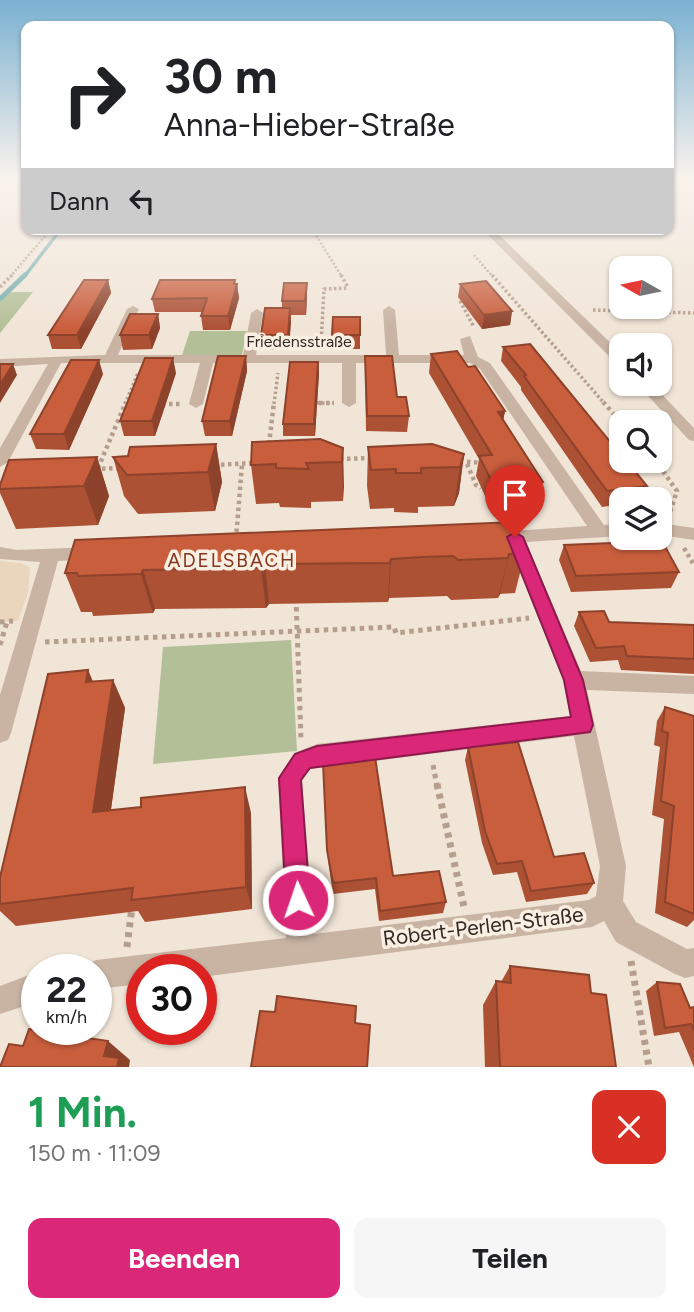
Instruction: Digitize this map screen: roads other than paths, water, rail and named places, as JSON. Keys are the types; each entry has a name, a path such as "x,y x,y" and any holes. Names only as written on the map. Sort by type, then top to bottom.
{"street":[{"path":"493,235 609,348"},
{"path":"110,359 133,309"},
{"path":"390,310 393,358"},
{"path":"249,359 257,313"},
{"path":"467,339 472,359 485,366 598,531"},
{"path":"0,462 57,359"},
{"name":"Friedensstraße","path":"0,363 57,359 472,359"},
{"path":"196,404 208,359"},
{"path":"349,359 349,403"},
{"path":"655,396 694,437"},
{"path":"672,527 694,518"},
{"path":"672,530 694,534"},
{"path":"474,539 609,531"},
{"path":"515,537 574,680 613,866 609,904 626,932 685,964 694,962"},
{"path":"0,552 17,556 105,552"},
{"path":"0,733 51,554"},
{"path":"574,680 694,685"},
{"path":"301,948 290,778 302,761 317,755 583,725"},
{"name":"Robert-Perlen-Straße","path":"217,959 592,913 609,904"},
{"path":"1,1002 21,994"}],"waterway":[{"path":"24,277 56,235"},
{"path":"0,299 25,275"}],"district":[{"name":"ADELSBACH","path":"232,560"}]}
